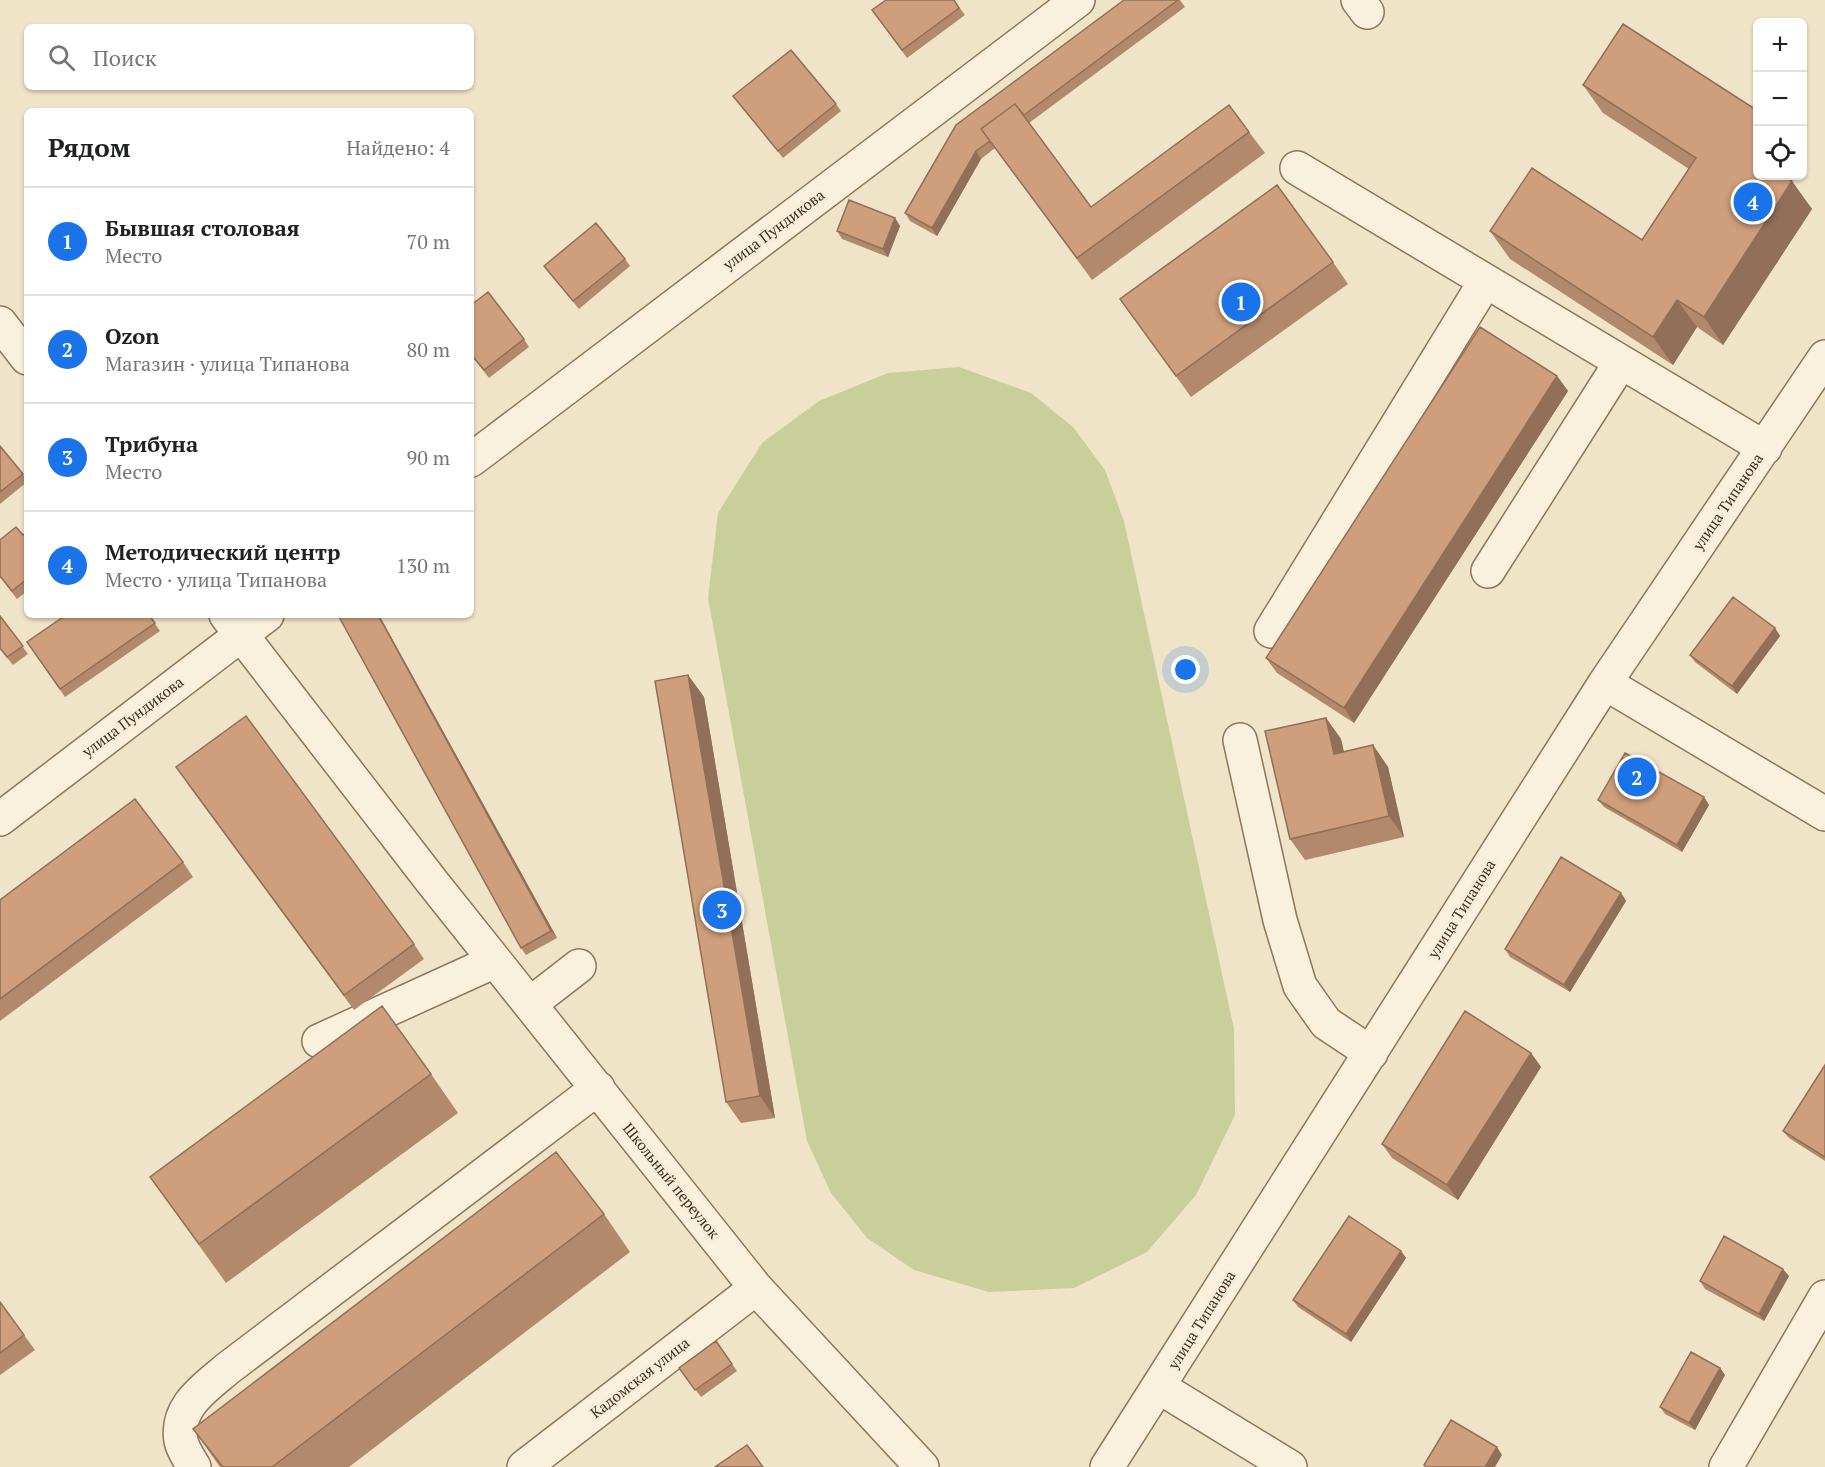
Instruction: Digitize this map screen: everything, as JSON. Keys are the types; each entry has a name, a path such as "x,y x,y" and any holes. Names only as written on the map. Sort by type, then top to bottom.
{"street":[{"name":"улица Пундикова","path":"474,458 1078,0"},
{"path":"1297,168 1765,448"},
{"path":"1271,630 1485,282"},
{"path":"0,323 24,354"},
{"name":"улица Типанова","path":"1107,1467 1605,683 1825,357"},
{"path":"1488,571 1621,362"},
{"name":"улица Пундикова","path":"0,819 245,621"},
{"name":"Школьный переулок","path":"245,621 433,883 756,1288 922,1467"},
{"path":"1605,683 1825,814"},
{"path":"1240,740 1280,920 1299,986 1326,1023 1371,1053"},
{"path":"319,1041 495,961"},
{"path":"530,1004 579,966"},
{"path":"194,1467 181,1442 183,1419 190,1401 227,1369 597,1089"},
{"name":"Кадомская улица","path":"524,1467 756,1288"},
{"path":"1726,1467 1825,1297"},
{"path":"1159,1387 1290,1467"}],"green space":[{"path":"959,367 1031,393 1073,427 1105,470 1124,521 1234,1029 1235,1115 1196,1195 1147,1252 1074,1288 989,1292 914,1270 867,1238 831,1193 807,1141 708,598 718,513 762,443 819,401 888,373"}],"building":[{"path":"886,0 954,0 959,8 902,50 872,10"},
{"path":"1124,0 1178,0 1024,115 1015,104 981,129 990,141 976,151 932,228 905,213 956,125"},
{"path":"1623,24 1753,108 1753,180 1792,181 1704,317 1677,300 1653,337 1490,231 1532,168 1642,240 1696,158 1583,85"},
{"path":"791,50 836,104 778,151 733,96"},
{"path":"1015,104 1091,207 1229,105 1249,132 1077,258 981,129"},
{"path":"1277,185 1333,262 1176,376 1120,299"},
{"path":"849,200 895,218 883,249 837,231"},
{"path":"596,223 625,259 573,301 544,266"},
{"path":"488,292 524,339 484,370 474,358 474,303"},
{"path":"1480,327 1557,376 1344,708 1266,658"},
{"path":"0,446 23,474 0,492"},
{"path":"16,527 24,534 24,581 12,591 0,576 0,540"},
{"path":"1733,597 1775,628 1732,686 1690,655"},
{"path":"0,616 23,646 7,657 0,648"},
{"path":"62,618 151,618 155,623 60,689 27,642"},
{"path":"340,618 380,618 551,931 521,948"},
{"path":"688,675 760,1096 726,1102 655,681"},
{"path":"246,716 414,944 344,995 176,767"},
{"path":"1326,718 1334,754 1373,745 1389,816 1290,839 1265,731"},
{"path":"1625,753 1704,797 1677,845 1598,800"},
{"path":"135,799 183,862 0,999 0,900"},
{"path":"1561,857 1621,893 1564,985 1505,949"},
{"path":"382,1006 431,1074 199,1244 150,1177"},
{"path":"1465,1011 1531,1053 1447,1185 1382,1144"},
{"path":"1825,1065 1825,1157 1783,1131"},
{"path":"556,1152 604,1214 272,1467 223,1467 193,1429"},
{"path":"1349,1216 1401,1251 1346,1334 1293,1300"},
{"path":"1724,1236 1783,1269 1759,1314 1700,1281"},
{"path":"0,1302 24,1335 0,1353"},
{"path":"716,1341 732,1364 695,1390 679,1368"},
{"path":"1691,1352 1720,1368 1689,1423 1660,1407"},
{"path":"1451,1420 1497,1447 1485,1467 1426,1467 1424,1465"},
{"path":"747,1445 763,1467 715,1467"}],"place":[{"name":"Методический центр","path":"1753,202"},
{"name":"Бывшая столовая","path":"1241,302"},
{"name":"Ozon","path":"1637,777"},
{"name":"Трибуна","path":"722,910"}]}
